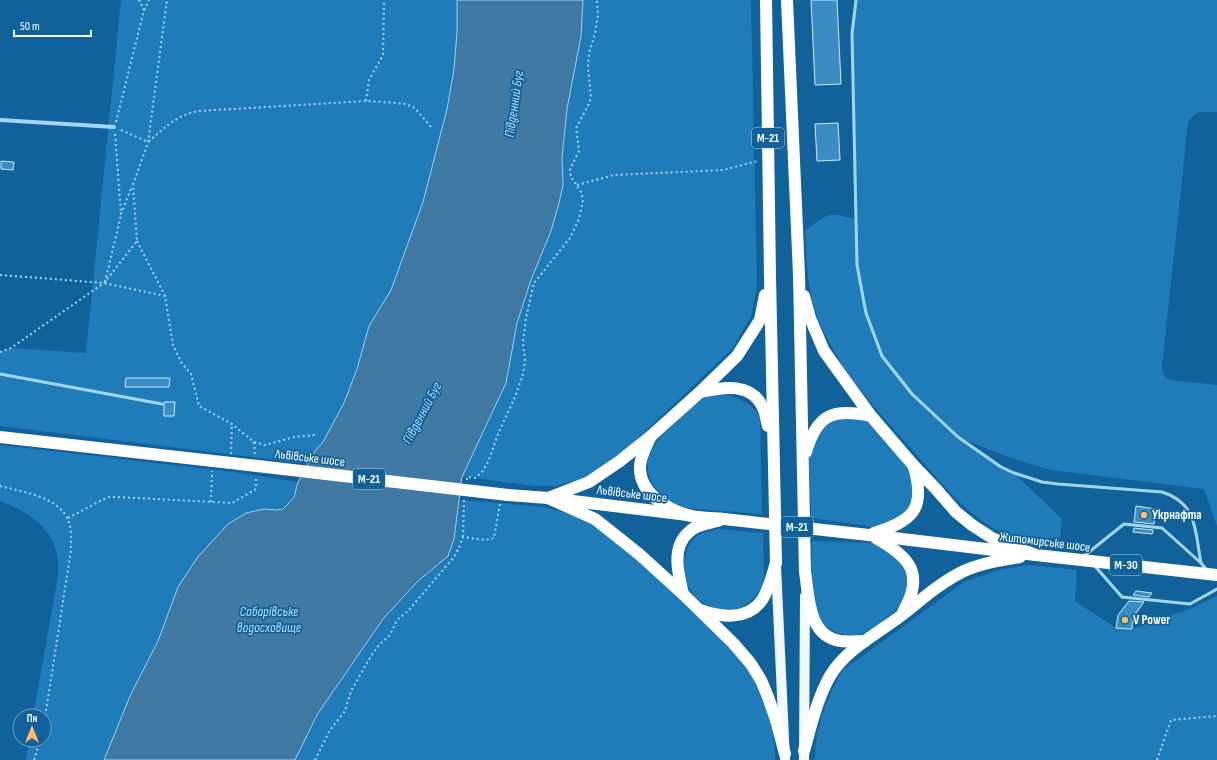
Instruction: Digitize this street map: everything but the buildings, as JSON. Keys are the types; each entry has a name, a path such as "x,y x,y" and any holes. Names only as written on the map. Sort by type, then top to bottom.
{"highway":[{"name":"М-21","path":"548,498 589,482 620,461 650,436 700,392 737,356 760,320 770,276 766,0"},
{"name":"М-21","path":"688,515 724,519 869,534 893,548 904,558 913,573 913,591 900,616 865,641 839,641 832,638 821,631 815,624 812,617 805,572 803,461 799,276 788,2"},
{"path":"700,610 716,616 729,617 748,612 762,600 776,563 770,276"},
{"path":"799,276 810,318 824,351 871,416 956,512 992,538 1036,555"},
{"path":"700,392 727,387 744,390 753,395 764,409 774,455"},
{"path":"803,461 812,435 825,418 844,412 871,416"},
{"path":"650,436 641,457 640,475 643,483 648,491 660,503 688,515"},
{"name":"Львівське шосе","path":"0,437 230,463 504,499 548,498 688,515"},
{"path":"869,534 894,527 904,521 914,510 918,501 919,489 914,466"},
{"path":"548,498 595,519 639,554 700,610 734,644 751,664 768,696 776,720 785,757"},
{"path":"683,594 678,574 677,558 681,543 689,532 701,526 724,519"},
{"name":"Житомирське шосе","path":"869,534 1036,555 1213,574"},
{"path":"900,616 927,595 964,572 996,561 1036,555"},
{"path":"804,756 819,700 831,675 851,652 865,641"}],"main road":[{"path":"776,563 785,757"},
{"path":"804,756 805,572"}],"street":[{"path":"0,120 114,127"}],"lane":[{"path":"856,0 852,34 857,265 866,313 882,356 912,394 958,437 1001,467 1042,482 1162,492 1178,499 1191,514 1201,563"},
{"path":"0,374 162,404"},
{"path":"1213,574 1162,528 1124,524 1085,560 1122,597 1190,604 1217,589"}],"path":[{"path":"139,0 144,10"},
{"path":"121,214 114,127 144,10 149,0"},
{"path":"104,283 121,214 148,142 167,0"},
{"path":"366,101 369,80 383,55 384,0"},
{"path":"466,484 467,477 476,478 490,460 498,434 515,397 523,374 525,360 524,343 526,318 534,282 570,238 579,219 583,200 581,192 571,177 570,169 579,151 576,128 589,104 589,53 595,34 598,15 597,0"},
{"path":"148,142 177,118 188,113 199,111 366,101 396,102 406,104 415,108 431,127"},
{"path":"114,127 148,142"},
{"path":"576,185 614,175 723,170 769,159"},
{"path":"133,185 137,241 165,296 173,345 181,362 191,374 199,406 232,424 254,442 265,444 294,437 315,435"},
{"path":"0,352 11,348 104,283 137,241"},
{"path":"0,275 104,283 165,296"},
{"path":"230,463 232,424"},
{"path":"254,442 255,458"},
{"path":"211,502 213,470"},
{"path":"67,518 109,497 232,503 256,489 255,473"},
{"path":"0,486 33,495 54,504 67,518 70,528 71,550 46,708"},
{"path":"315,760 330,730 345,711 351,691 371,656 379,645 390,635 397,620 408,611 454,557 463,537 464,499"},
{"path":"463,537 485,540 494,538 504,499"},
{"path":"1157,760 1171,720 1217,716"},
{"path":"34,760 38,748"}],"shaded area":[{"path":"121,0 457,0 457,32 454,69 447,109 423,202 391,290 369,326 357,369 344,403 331,430 315,451 308,464 0,426 0,352 11,348 86,353"},
{"path":"583,0 751,0 757,286 751,316 732,349 618,457 587,477 556,486 534,486 462,477 506,383 517,323 531,280 551,231 559,203 563,185 562,158 567,109 581,36"},
{"path":"856,0 1217,0 1217,112 1196,113 1188,123 1162,367 1164,375 1170,380 1217,385 1217,526 1204,489 1051,470 1008,457 960,438 1014,473 1062,519 1060,539 1027,538 1002,533 972,513 952,494 875,408 851,377 830,344 816,315 808,280 805,231 824,217 828,216 839,215 855,219 852,34"},
{"path":"719,394 742,400 752,407 760,416 762,514 696,509 678,506 667,500 661,494 652,482 649,474 648,459 658,440 699,400 711,395"},
{"path":"843,415 869,420 906,464 912,474 915,487 909,510 902,518 875,527 811,518 810,451 820,427"},
{"path":"0,445 233,472 298,482 289,503 284,507 279,509 257,510 247,513 228,524 158,641 130,696 104,760 26,760 28,748 52,748 52,708 34,708 58,576 58,562 56,549 44,528 24,512 0,501"},
{"path":"460,500 545,507 569,514 594,525 621,545 705,621 747,667 763,699 773,729 775,760 295,760 317,715 383,619 417,582 448,556 454,539"},
{"path":"717,529 763,533 763,585 753,599 737,609 722,609 704,603 691,592 684,576 685,557 691,543 699,535"},
{"path":"812,541 873,543 881,546 893,554 904,570 907,582 905,595 901,603 884,620 861,634 842,634 826,627 818,618 814,609"},
{"path":"1029,565 1077,570 1075,601 1116,628 1132,629 1190,609 1217,596 1217,760 815,760 817,737 822,714 842,671 964,582 998,570"}],"water":[{"name":"Сабарівське водосховище","path":"457,0 583,0 581,36 567,109 562,158 563,185 559,203 551,231 531,280 517,323 506,383 462,477 454,539 448,556 417,582 383,619 317,715 295,760 104,760 130,696 158,641 178,587 197,558 228,524 246,513 264,509 283,509 287,505 294,497 298,482 315,451 323,442 344,403 357,369 369,326 391,290 423,202 447,109 454,69 457,32"}],"place":[{"name":"Укрнафта","path":"1144,515"},
{"name":"V Power","path":"1125,620"}],"water label":[{"name":"Південний Буг","path":"514,104"},
{"name":"Південний Буг","path":"422,413"}]}
